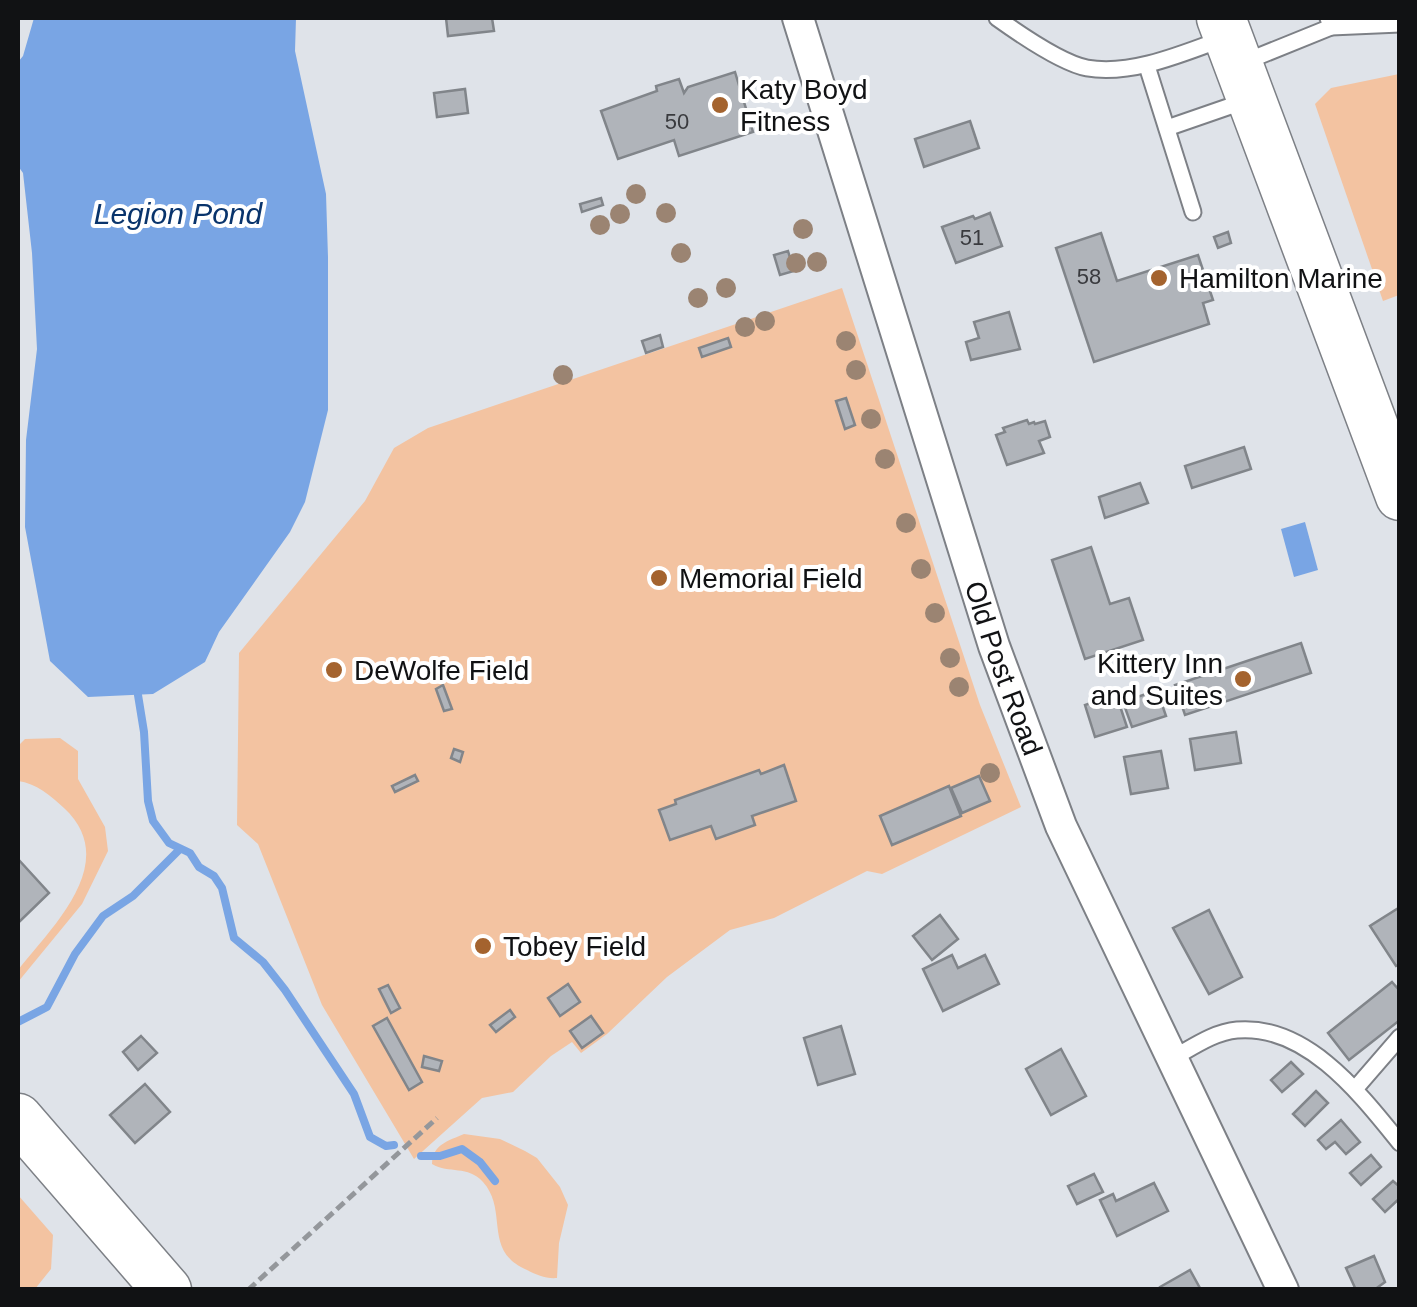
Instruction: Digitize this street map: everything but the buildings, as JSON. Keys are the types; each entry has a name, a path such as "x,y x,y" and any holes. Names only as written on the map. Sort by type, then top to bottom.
{"main road":[{"path":"1235,54 1400,496"},
{"path":"18,1118 167,1290"}],"street":[{"name":"Old Post Road","path":"798,18 994,646 1020,716 1062,826 1283,1290"}],"lane":[{"path":"997,18 1058,56 1086,68 1147,66 1235,54 1330,22 1400,24"},
{"path":"1167,128 1235,54"},
{"path":"1147,66 1193,212"},
{"path":"1172,1058 1226,1032 1254,1030 1276,1035 1308,1051 1355,1088 1400,1143"},
{"path":"1355,1088 1400,1037"}],"path":[{"path":"248,1290 436,1118"}],"shaded area":[{"path":"1399,74 1399,295 1383,301 1315,104 1331,88"},
{"path":"842,288 980,705 1021,807 882,874 867,871 774,918 730,930 667,977 581,1053 572,1042 513,1092 482,1098 414,1159 322,1005 258,844 237,825 239,653 365,501 394,448 428,428"},
{"path":"60,738 78,751 78,779 105,827 108,851 82,904 18,982 18,970 63,914 84,872 86,850 80,829 48,795 18,781 18,746 25,739"},
{"path":"464,1134 500,1139 525,1151 537,1158 560,1187 568,1205 559,1243 557,1278 527,1270 505,1252 495,1205 483,1182 471,1173 432,1164 438,1148"},
{"path":"18,1195 53,1235 51,1269 35,1289 18,1289"}],"water":[{"name":"Legion Pond","path":"34,18 296,18 295,51 326,194 328,410 305,502 290,532 219,632 205,662 153,694 88,697 50,661 25,527 26,440 37,349 32,253 23,173 18,166 18,62"},
{"path":"1305,522 1318,570 1294,577 1281,529"}],"waterway":[{"path":"138,695 153,821 169,843 190,853 199,867 214,876 222,888 234,938 263,962 285,990 354,1094 370,1137 386,1146 394,1145"},
{"path":"18,1022 47,1007 75,954 103,916 133,896 179,850"},
{"path":"421,1156 440,1156 462,1149 480,1162 495,1181"}],"place":[{"name":"Katy Boyd Fitness","path":"720,105"},
{"name":"Hamilton Marine","path":"1159,278"},
{"name":"Memorial Field","path":"659,578"},
{"name":"DeWolfe Field","path":"334,670"},
{"name":"Kittery Inn and Suites","path":"1243,679"},
{"name":"Tobey Field","path":"483,946"}]}
